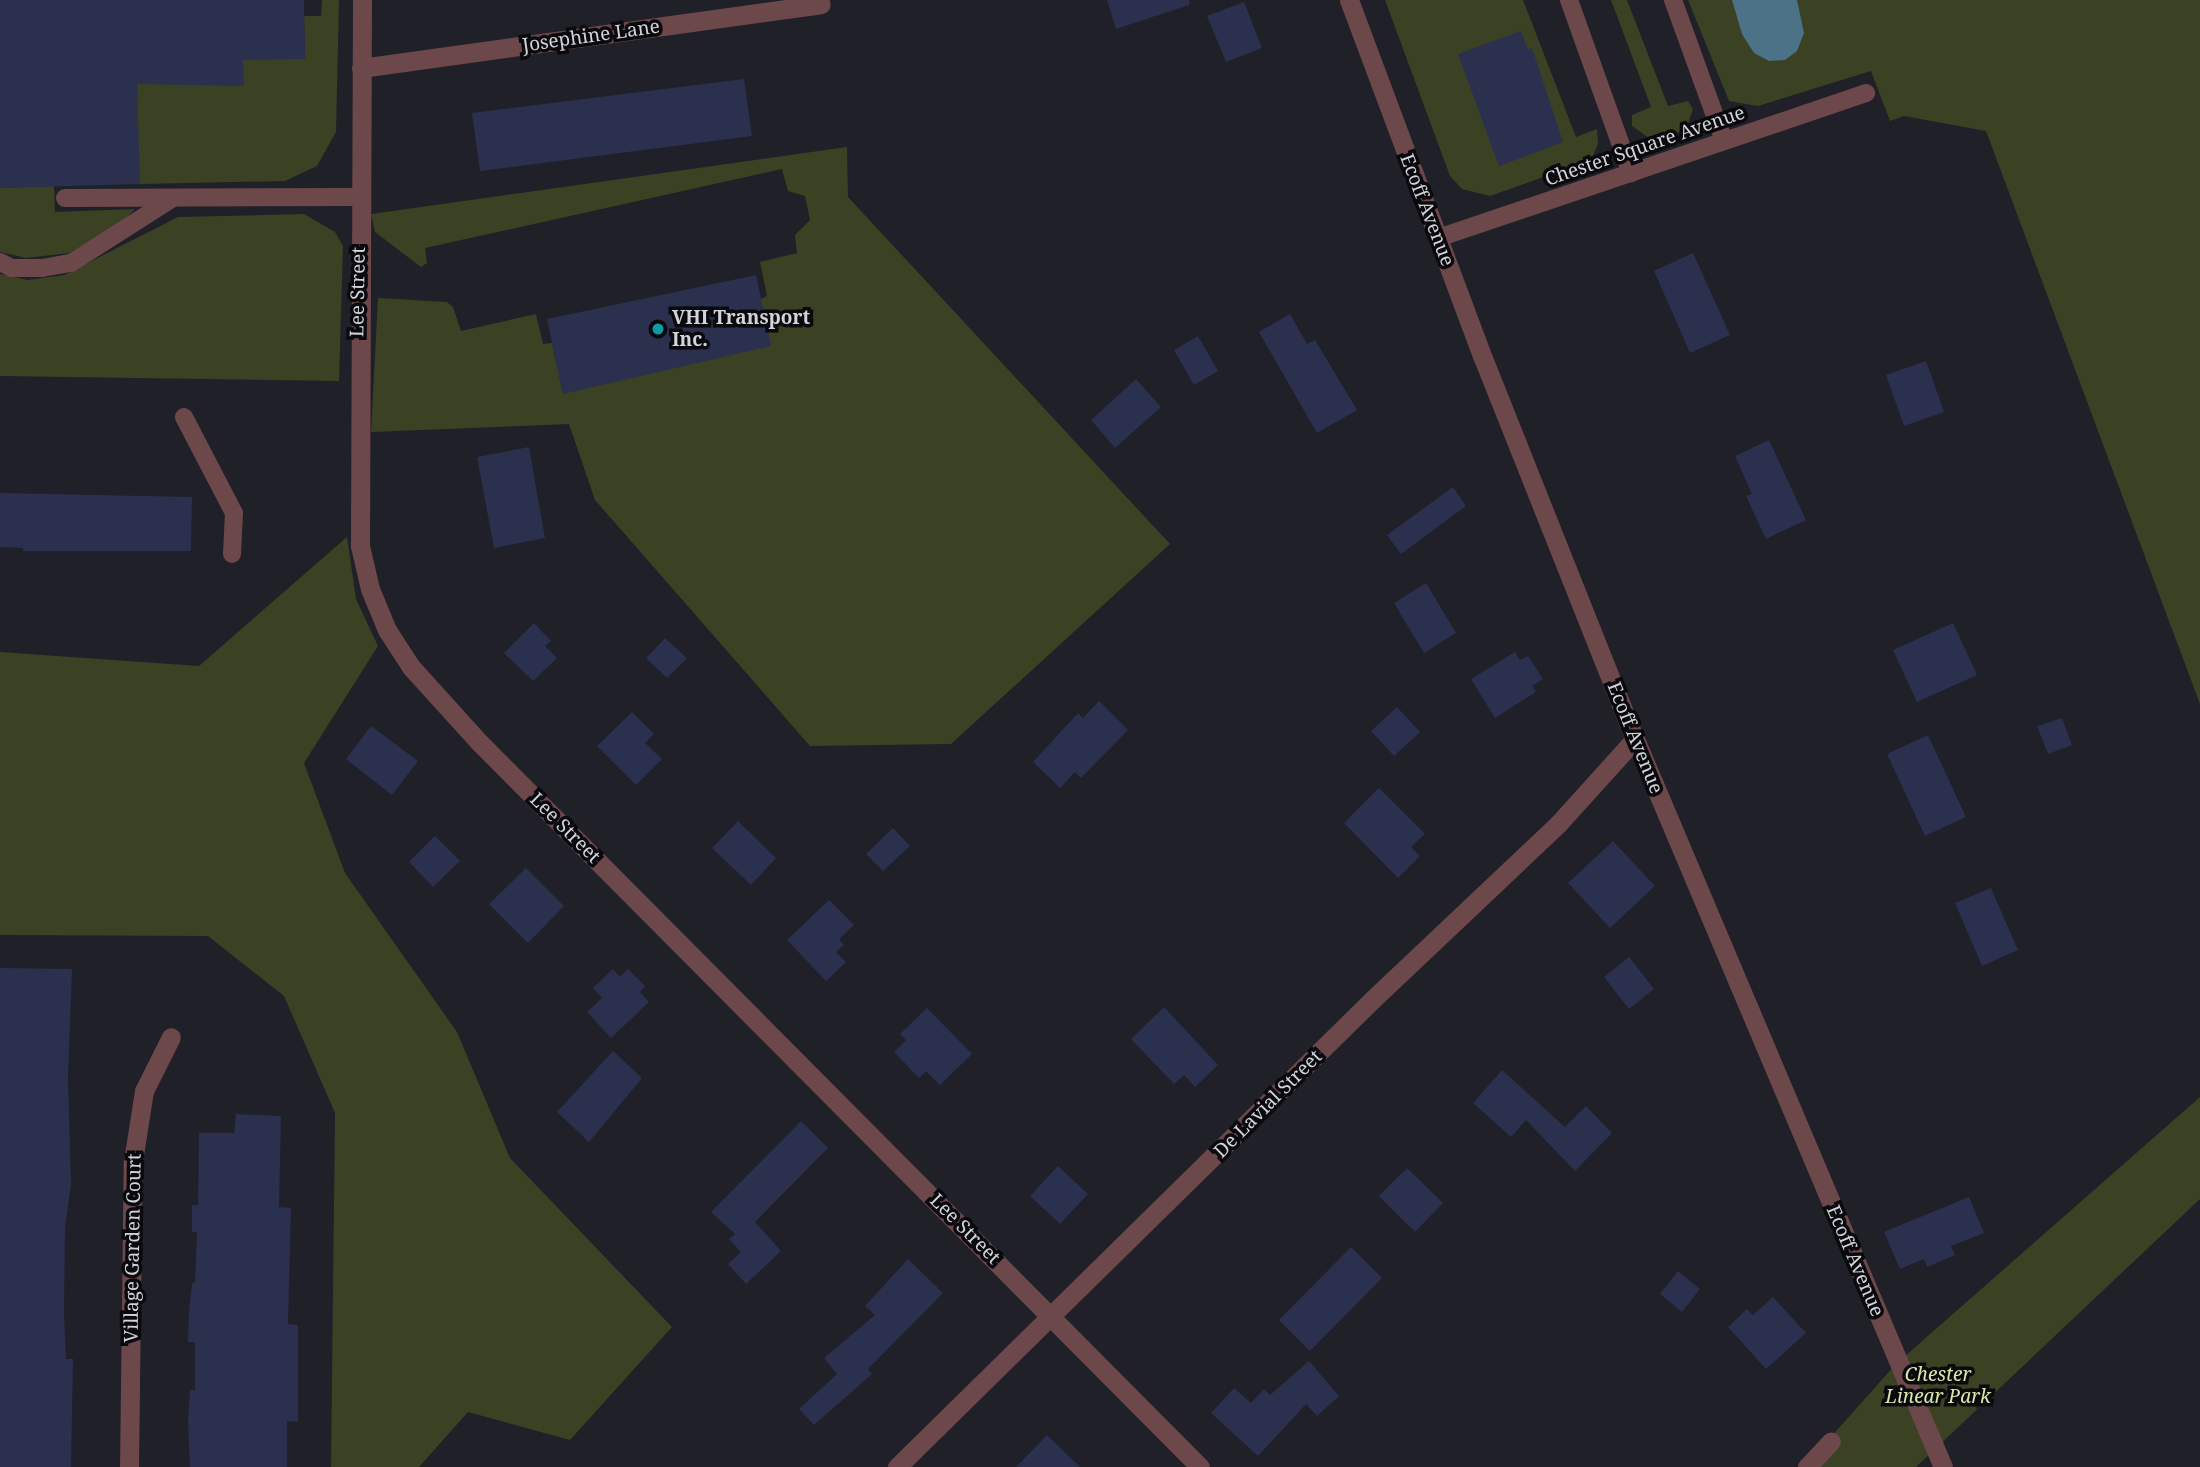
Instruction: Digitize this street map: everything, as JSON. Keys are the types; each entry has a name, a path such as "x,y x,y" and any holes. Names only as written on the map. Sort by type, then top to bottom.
{"street":[{"name":"Lee Street","path":"362,0 359,197 360,545 370,589 387,630 411,667 480,743 1200,1467"},
{"name":"Ecoff Avenue","path":"1349,0 1438,238 1635,739 1943,1467"},
{"name":"Josephine Lane","path":"361,68 821,4"},
{"name":"De Lavial Street","path":"897,1467 1372,1000 1559,823 1635,739"},
{"name":"Village Garden Court","path":"129,1467 133,1161 144,1091 172,1037"},
{"path":"1807,1467 1831,1441"}],"lane":[{"path":"1569,0 1631,173"},
{"path":"1673,0 1724,141"},
{"name":"Chester Square Avenue","path":"1438,238 1866,93"},
{"path":"65,198 359,197"},
{"path":"0,262 12,268 43,268 71,263 173,198"},
{"path":"184,417 234,513 232,554"}],"green space":[{"path":"322,0 339,0 336,132 317,166 285,181 140,184 116,73 222,42 305,59 304,16 321,16"},
{"path":"1385,0 1523,0 1576,137 1597,129 1598,144 1591,160 1490,196 1462,189 1450,176"},
{"path":"1611,0 1627,0 1668,106 1688,101 1693,109 1688,124 1674,136 1652,140 1632,126 1632,115 1651,107"},
{"path":"1688,0 2200,0 2200,704 1986,131 1904,116 1890,121 1871,71 1758,106 1729,101"},
{"path":"847,147 848,197 1170,544 951,744 810,746 595,500 569,424 371,432 378,298 447,302 453,307 461,331 536,314 543,344 552,343 563,393 767,296 760,262 797,253 795,235 810,220 805,196 788,191 782,169 425,248 427,263 421,267 375,232 371,214"},
{"path":"54,186 55,212 135,209 121,224 69,253 26,258 0,252 0,188"},
{"path":"304,214 335,232 343,246 339,381 0,376 0,274 28,280 64,275 178,217"},
{"path":"347,537 356,599 378,646 304,763 345,873 457,1032 510,1158 672,1327 570,1440 468,1412 419,1467 331,1467 335,1113 284,996 208,936 0,935 0,652 199,666"},
{"name":"Chester Linear Park","path":"2200,1097 2200,1199 1916,1467 1804,1467 1896,1364"}],"water":[{"path":"1732,0 1797,0 1804,33 1797,51 1785,60 1769,61 1754,53 1742,34"}],"building":[{"path":"0,0 304,0 305,59 243,60 244,86 137,84 140,184 0,188"},
{"path":"1107,0 1189,0 1189,5 1116,29"},
{"path":"1244,2 1262,48 1226,62 1207,16"},
{"path":"1521,31 1528,50 1532,48 1563,142 1499,166 1458,54"},
{"path":"744,79 752,136 480,171 472,113"},
{"path":"1693,253 1730,335 1690,353 1654,271"},
{"name":"VHI Transport Inc.","path":"756,275 771,346 563,394 547,319"},
{"path":"1290,314 1307,344 1315,340 1357,410 1317,433 1259,332"},
{"path":"1198,336 1218,371 1194,385 1174,350"},
{"path":"1926,361 1944,412 1904,426 1886,375"},
{"path":"1136,379 1161,407 1115,448 1091,420"},
{"path":"1769,440 1806,520 1766,539 1746,496 1752,494 1735,456"},
{"path":"529,447 545,538 494,548 477,457"},
{"path":"1453,487 1466,506 1401,554 1387,535"},
{"path":"0,493 192,497 191,551 23,551 23,548 0,547"},
{"path":"1426,583 1456,633 1424,653 1394,603"},
{"path":"534,623 551,641 545,646 557,658 533,681 504,653"},
{"path":"1953,623 1977,675 1917,702 1893,650"},
{"path":"665,638 687,658 667,678 646,658"},
{"path":"1515,652 1520,660 1528,656 1543,679 1532,686 1536,692 1495,718 1471,679"},
{"path":"1099,701 1128,730 1081,778 1075,772 1060,788 1033,762 1078,713 1083,718"},
{"path":"1397,707 1420,732 1394,756 1371,731"},
{"path":"632,712 654,734 645,743 662,759 636,785 597,746"},
{"path":"2062,718 2072,745 2048,754 2037,726"},
{"path":"371,726 418,761 392,795 346,759"},
{"path":"1928,735 1966,817 1925,836 1887,754"},
{"path":"1379,788 1425,834 1411,847 1420,856 1398,878 1344,823"},
{"path":"738,821 776,858 751,885 712,848"},
{"path":"893,828 910,846 883,871 866,854"},
{"path":"435,836 460,861 433,887 409,862"},
{"path":"1613,841 1655,886 1610,928 1568,883"},
{"path":"526,868 564,906 528,943 489,904"},
{"path":"1991,888 2018,950 1982,966 1955,903"},
{"path":"829,900 854,925 839,939 844,945 836,952 846,962 826,981 787,940"},
{"path":"1629,957 1654,989 1629,1009 1604,977"},
{"path":"0,968 72,969 68,1076 71,1184 65,1228 64,1311 66,1359 73,1359 71,1467 0,1467"},
{"path":"613,969 620,977 628,969 645,986 640,992 649,1002 611,1038 587,1012 602,998 593,988"},
{"path":"1164,1007 1218,1065 1195,1087 1184,1075 1174,1084 1131,1039"},
{"path":"927,1008 972,1054 940,1085 926,1071 919,1078 894,1052 906,1040 900,1034"},
{"path":"613,1051 642,1078 589,1142 557,1112"},
{"path":"1502,1070 1565,1127 1586,1106 1612,1133 1575,1171 1526,1120 1511,1137 1473,1103"},
{"path":"236,1114 281,1116 279,1207 291,1208 288,1324 298,1325 298,1422 287,1421 287,1467 190,1467 188,1420 190,1390 195,1390 195,1342 188,1342 192,1283 195,1283 197,1232 192,1232 192,1205 198,1205 199,1133 234,1133"},
{"path":"801,1121 828,1148 755,1222 781,1251 746,1284 728,1264 741,1252 729,1239 735,1234 711,1212"},
{"path":"1058,1166 1088,1194 1060,1224 1030,1196"},
{"path":"1407,1168 1443,1203 1415,1232 1379,1196"},
{"path":"1969,1197 1984,1233 1951,1246 1955,1255 1927,1267 1924,1259 1900,1269 1884,1232"},
{"path":"1351,1247 1382,1278 1310,1351 1279,1320"},
{"path":"908,1259 943,1293 868,1369 872,1374 814,1425 799,1409 837,1374 824,1358 875,1315 865,1306"},
{"path":"1678,1271 1700,1289 1682,1312 1660,1294"},
{"path":"1773,1297 1806,1333 1766,1369 1728,1327 1747,1309 1753,1315"},
{"path":"1309,1361 1339,1396 1317,1416 1306,1404 1258,1456 1211,1413 1234,1388 1251,1403 1264,1389 1270,1395"},
{"path":"1047,1435 1080,1467 1016,1467"}],"place":[{"name":"VHI Transport Inc.","path":"658,329"}]}
